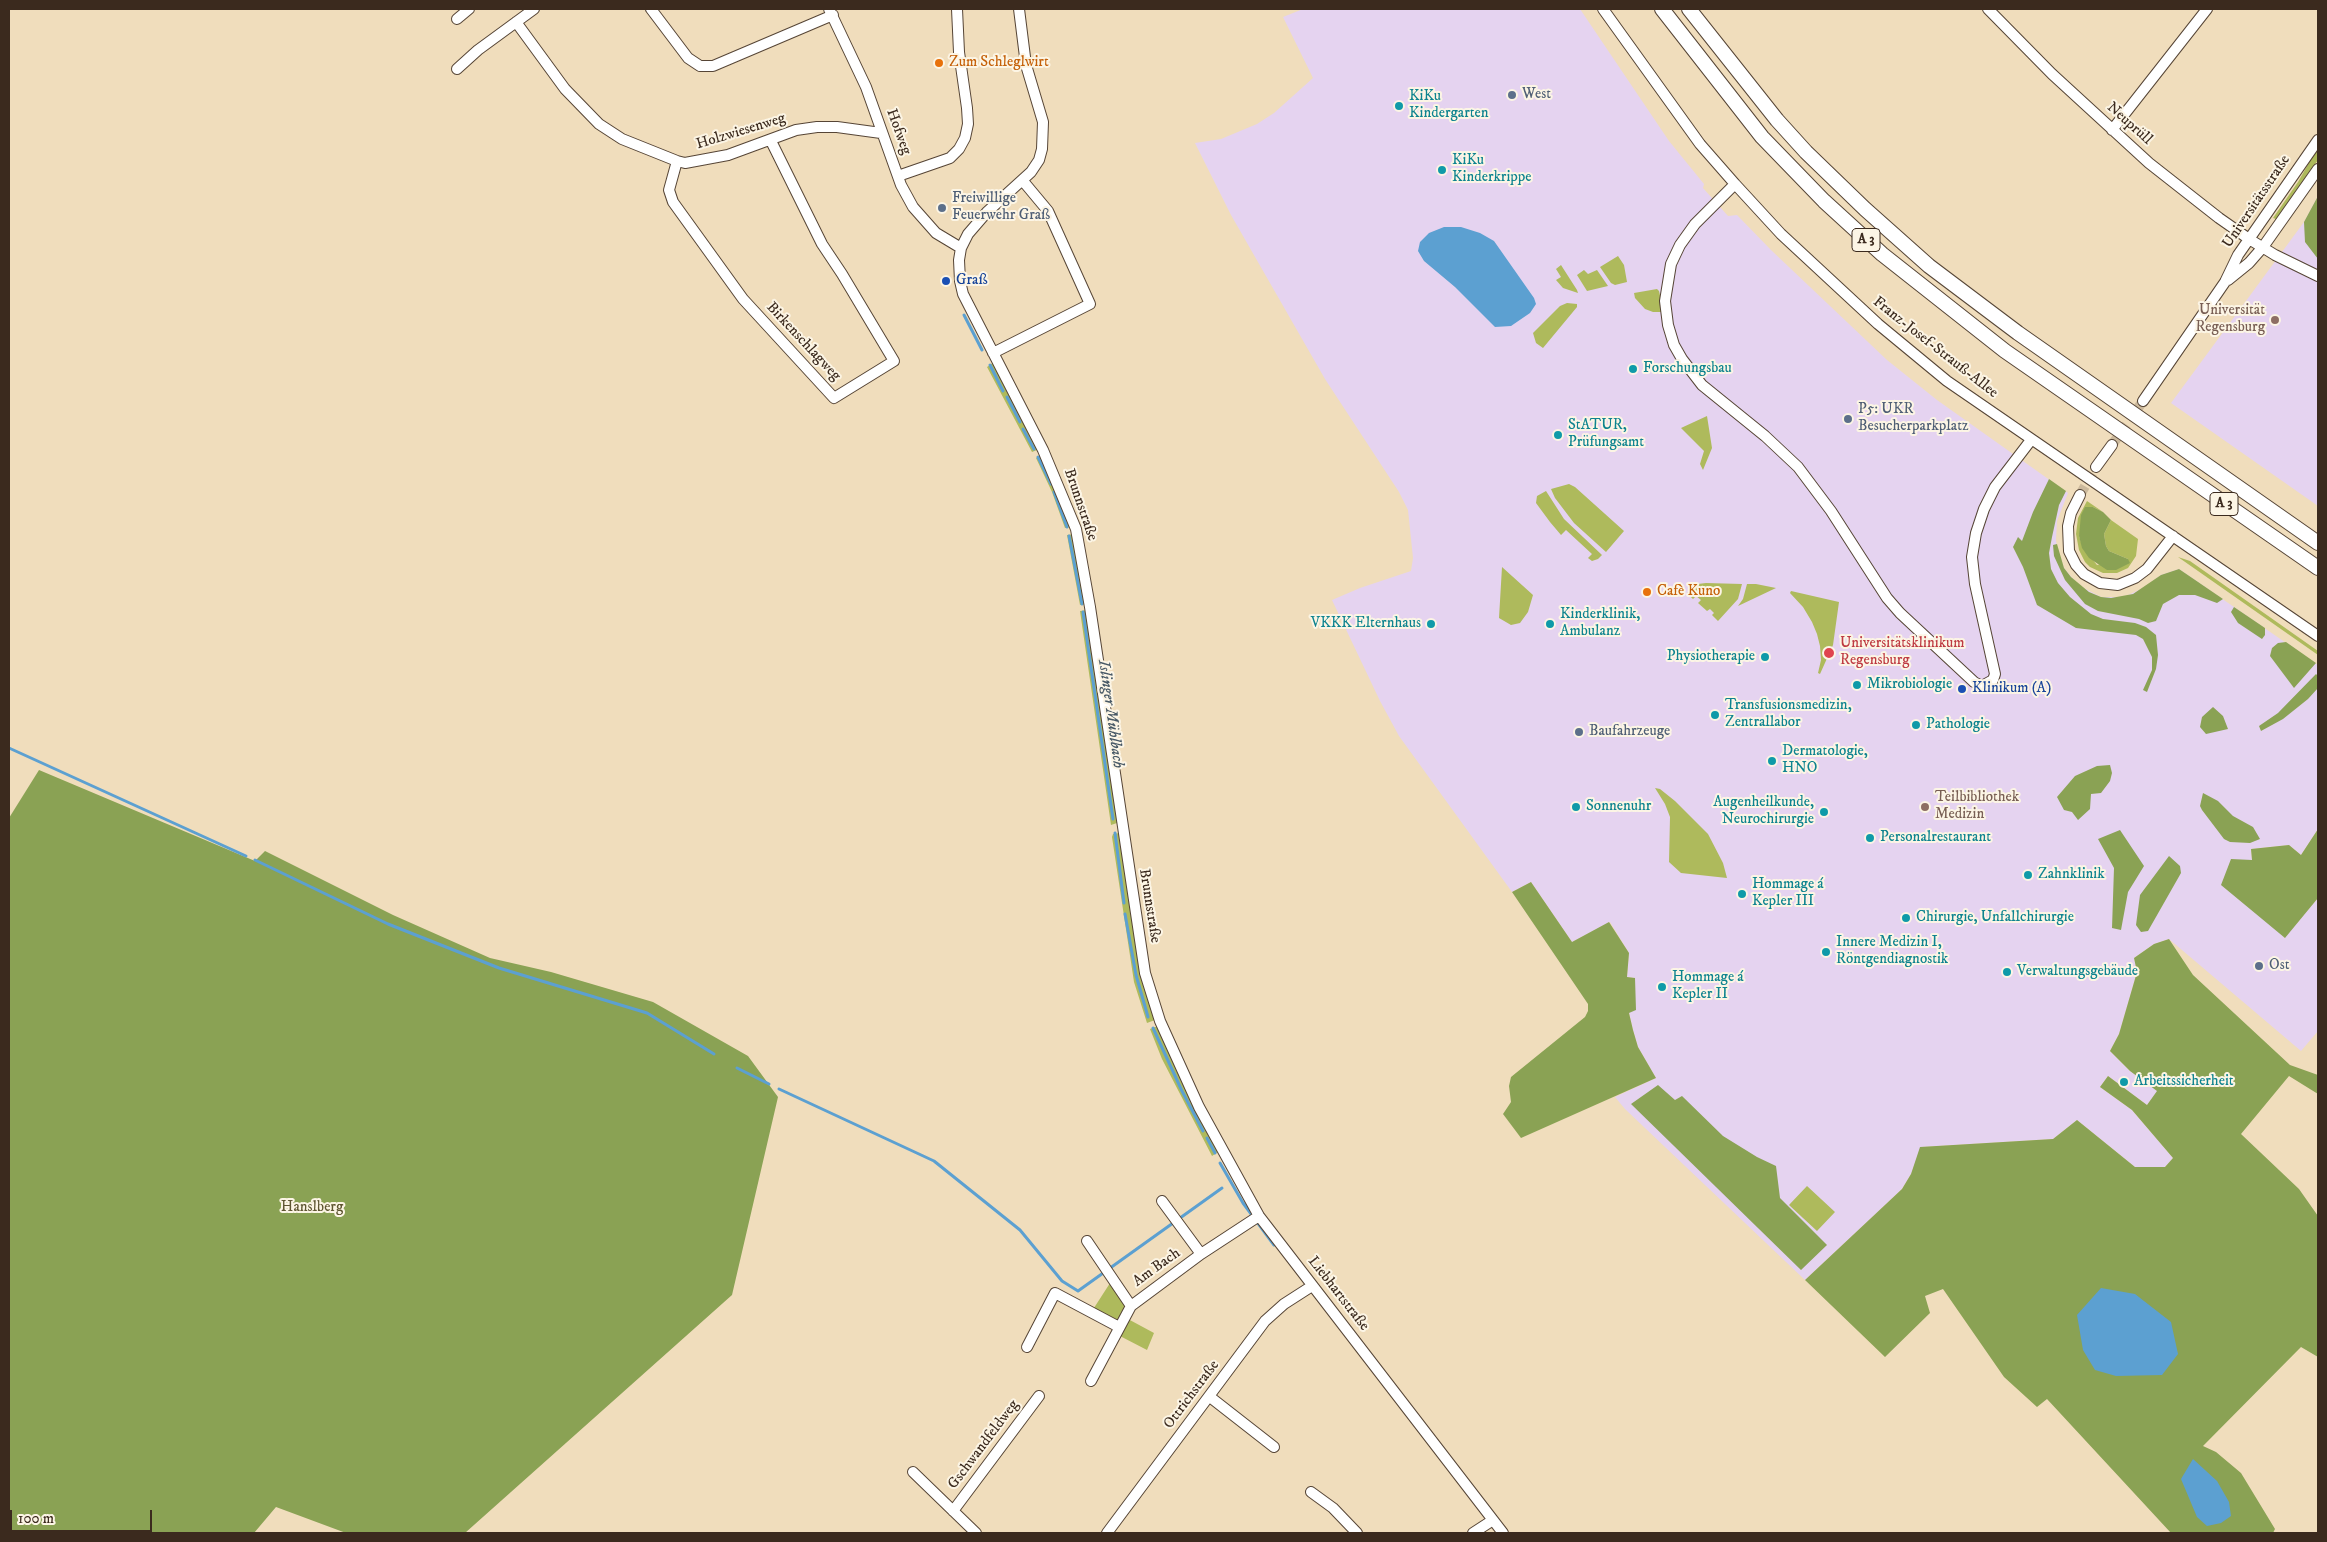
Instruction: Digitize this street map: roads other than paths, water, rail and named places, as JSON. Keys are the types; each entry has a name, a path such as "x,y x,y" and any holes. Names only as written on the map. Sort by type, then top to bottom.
{"highway":[{"name":"A 3","path":"1662,9 1762,137 1824,201 1882,254 2005,351 2318,568"},
{"name":"A 3","path":"1689,9 1777,120 1806,152 1865,209 1916,254 1968,297 2018,334 2318,543"}],"street":[{"path":"457,19 469,9"},
{"path":"457,69 478,50 534,9"},
{"path":"651,9 688,58 700,66 713,66 831,12"},
{"path":"898,176 950,158 959,149 965,138 968,124 959,52 957,9"},
{"name":"Brunnstraße","path":"1019,9 1026,65 1043,122 1042,149 1039,160 1022,182 976,223 968,234 961,248 958,270 963,294 1044,450 1076,529 1090,607 1145,973 1160,1021 1177,1057"},
{"name":"Franz-Josef-Strauß-Allee","path":"1603,9 1700,144 1734,184 1781,234 1878,324 1947,380 2031,440 2318,636"},
{"name":"Neuprüll","path":"1988,9 2052,74 2156,169 2249,239 2318,276"},
{"path":"2112,130 2207,9"},
{"name":"Hofweg","path":"831,12 866,87 881,133 913,207 936,233 961,248"},
{"name":"Holzwiesenweg","path":"516,22 565,89 599,124 622,138 678,161 685,163 705,160 771,140 796,130 817,127 837,127 881,133"},
{"name":"Birkenschlagweg","path":"678,161 669,190 672,202 743,300 834,398 894,361 822,244 771,140"},
{"name":"Universitätsstraße","path":"2143,402 2225,282 2238,255 2318,140"},
{"name":"Universitätsstraße","path":"2225,282 2249,263 2263,247 2318,169"},
{"path":"994,353 1090,304 1048,211 1022,182"},
{"path":"1734,184 1695,224 1680,245 1670,264 1665,301 1668,325 1674,345 1682,359 1702,384 1765,436 1798,467 1831,511 1883,591 1900,613 1962,672 1982,686 1993,680 1996,674 1974,584 1972,557 1976,534 1984,509 1995,487 2031,440"},
{"path":"2096,468 2112,444"},
{"path":"2080,495 2071,513 2068,526 2069,551 2076,565 2084,574 2100,584 2118,585 2135,578 2147,569 2172,536"},
{"name":"Liebhartstraße","path":"1177,1057 1199,1107 1256,1218 1312,1286 1503,1533"},
{"name":"Am Bach","path":"1162,1201 1201,1254"},
{"name":"Am Bach","path":"1091,1381 1131,1306 1201,1254 1256,1218"},
{"name":"Am Bach","path":"1087,1241 1131,1306"},
{"name":"Ottrichstraße","path":"1107,1533 1265,1322 1284,1304 1312,1286"},
{"path":"1027,1347 1055,1293 1119,1326"},
{"name":"Gschwandfeldweg","path":"953,1511 1039,1396"},
{"path":"1210,1397 1274,1447"},
{"path":"913,1472 976,1533"},
{"path":"1311,1492 1346,1521 1357,1533"},
{"path":"1473,1533 1493,1520"}],"water":[{"path":"1444,227 1461,227 1480,233 1494,241 1534,298 1536,304 1530,313 1511,326 1495,327 1455,287 1424,261 1418,251 1420,242 1429,233"},
{"path":"2101,1288 2135,1294 2171,1322 2178,1354 2162,1375 2116,1376 2095,1370 2083,1350 2077,1315"},
{"path":"2193,1459 2217,1481 2229,1502 2231,1516 2221,1523 2207,1526 2197,1517 2181,1479"}],"waterway":[{"name":"Islinger Mühlbach","path":"964,315 982,350"},
{"name":"Islinger Mühlbach","path":"990,365 1003,391"},
{"name":"Islinger Mühlbach","path":"1007,397 1020,422"},
{"name":"Islinger Mühlbach","path":"1023,429 1034,449"},
{"name":"Islinger Mühlbach","path":"1038,457 1051,484"},
{"name":"Islinger Mühlbach","path":"1054,492 1067,527"},
{"name":"Islinger Mühlbach","path":"1069,536 1082,604"},
{"name":"Islinger Mühlbach","path":"1083,612 1113,819"},
{"path":"9,748 246,856"},
{"name":"Islinger Mühlbach","path":"1115,833 1124,903"},
{"path":"255,860 388,924 499,968 647,1013 714,1054"},
{"name":"Islinger Mühlbach","path":"1125,914 1136,975 1148,1017"},
{"name":"Islinger Mühlbach","path":"1153,1028 1203,1131"},
{"path":"737,1068 769,1084"},
{"path":"779,1089 934,1161 1020,1230 1062,1281 1078,1291 1222,1188"},
{"name":"Islinger Mühlbach","path":"1207,1138 1215,1153"},
{"name":"Islinger Mühlbach","path":"1220,1163 1243,1203 1274,1245"}],"tunnel":[{"path":"2112,445 2143,401"},
{"path":"2080,495 2096,467"}],"place":[{"name":"Zum Schleglwirt","path":"939,63"},
{"name":"West","path":"1512,95"},
{"name":"KiKu Kindergarten","path":"1399,106"},
{"name":"KiKu Kinderkrippe","path":"1442,170"},
{"name":"Freiwillige Feuerwehr Graß","path":"942,208"},
{"name":"Graß","path":"946,281"},
{"name":"Universität Regensburg","path":"2275,320"},
{"name":"Forschungsbau","path":"1633,369"},
{"name":"P5: UKR Besucherparkplatz","path":"1848,419"},
{"name":"StATUR, Prüfungsamt","path":"1558,435"},
{"name":"Cafè Kuno","path":"1647,592"},
{"name":"VKKK Elternhaus","path":"1431,624"},
{"name":"Kinderklinik, Ambulanz","path":"1550,624"},
{"name":"Universitätsklinikum Regensburg","path":"1829,653"},
{"name":"Physiotherapie","path":"1765,657"},
{"name":"Mikrobiologie","path":"1857,685"},
{"name":"Klinikum (A)","path":"1962,689"},
{"name":"Transfusionsmedizin, Zentrallabor","path":"1715,715"},
{"name":"Pathologie","path":"1916,725"},
{"name":"Baufahrzeuge","path":"1579,732"},
{"name":"Dermatologie, HNO","path":"1772,761"},
{"name":"Sonnenuhr","path":"1576,807"},
{"name":"Teilbibliothek Medizin","path":"1925,807"},
{"name":"Augenheilkunde, Neurochirurgie","path":"1824,812"},
{"name":"Personalrestaurant","path":"1870,838"},
{"name":"Zahnklinik","path":"2028,875"},
{"name":"Hommage á Kepler III","path":"1742,894"},
{"name":"Chirurgie, Unfallchirurgie","path":"1906,918"},
{"name":"Innere Medizin I, Röntgendiagnostik","path":"1826,952"},
{"name":"Ost","path":"2259,966"},
{"name":"Verwaltungsgebäude","path":"2007,972"},
{"name":"Hommage á Kepler II","path":"1662,987"},
{"name":"Arbeitssicherheit","path":"2124,1082"}],"park label":[{"name":"Hanslberg","path":"312,1208"}]}
